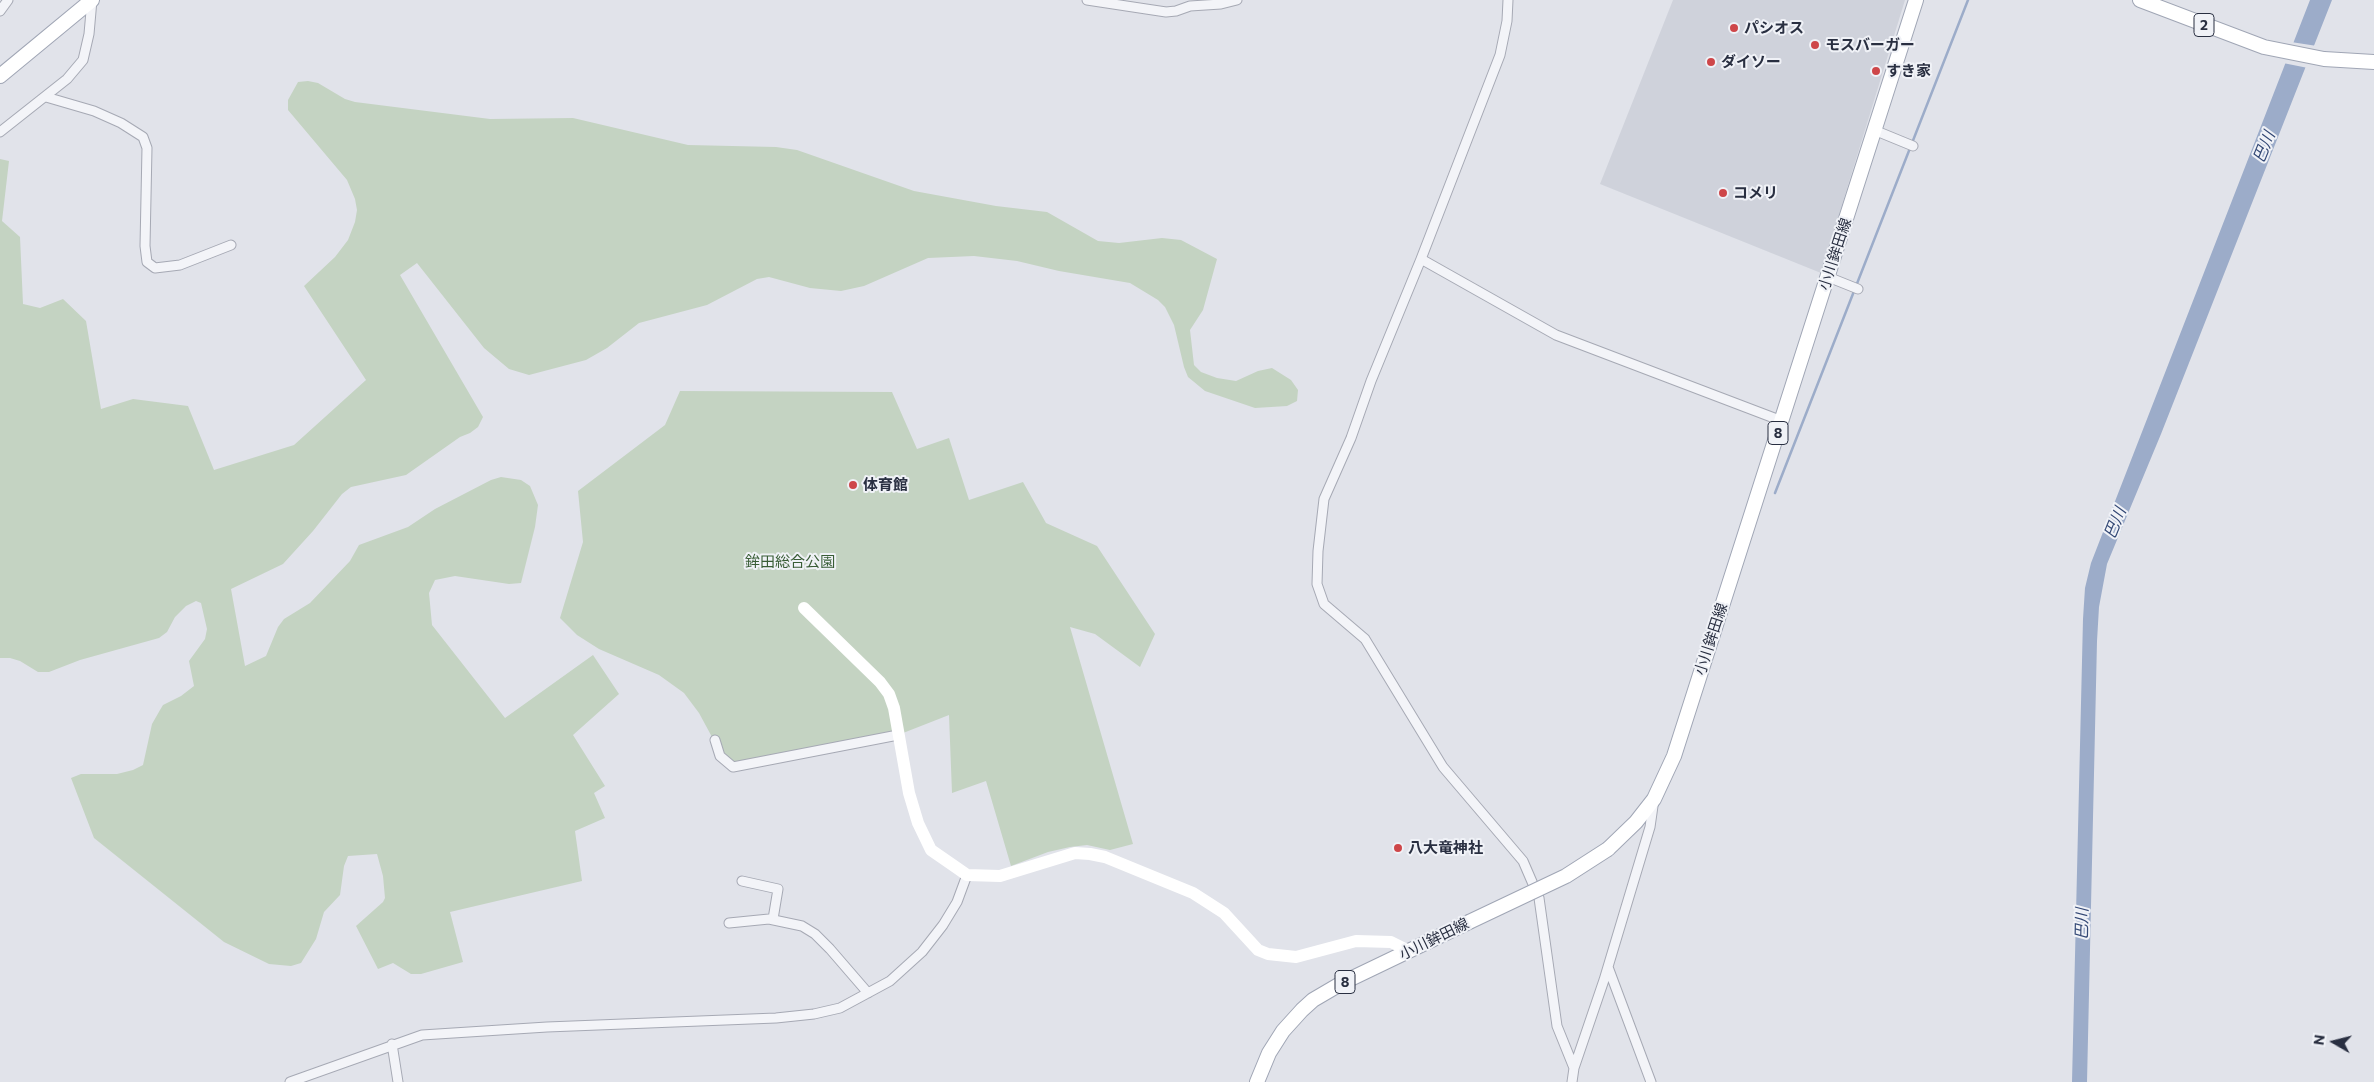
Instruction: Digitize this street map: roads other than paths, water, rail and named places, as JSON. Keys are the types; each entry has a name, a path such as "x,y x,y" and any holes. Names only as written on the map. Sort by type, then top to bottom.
{"main road":[{"path":"0,76 92,0"},
{"name":"小川鉾田線","path":"1257,1082 1272,1048 1283,1031 1302,1010 1327,992 1408,951 1566,876 1608,850 1636,822 1654,799 1674,756 1916,0"},
{"name":"2","path":"2140,0 2239,39 2269,48 2324,59 2374,62"}],"street":[{"path":"0,11 8,0"},
{"path":"0,132 68,79 83,60 89,34 92,0"},
{"path":"1087,0 1166,12 1176,12 1190,6 1221,4 1237,0"},
{"path":"1508,0 1507,21 1500,55 1421,259 1324,499 1318,551 1317,584 1324,604 1365,639 1443,767 1523,861 1538,898 1557,1026 1574,1068"},
{"path":"46,97 94,111 121,123 143,137 147,148 144,246 147,262 155,268 180,265 231,245"},
{"path":"1874,130 1911,145"},
{"path":"1421,259 1556,335 1782,421"},
{"path":"1828,278 1855,288"},
{"path":"804,608 880,682 889,694 913,810 924,838 931,850 967,874 1000,876 1075,854 1090,854 1106,857 1193,893 1224,914 1258,950 1268,954 1296,957 1336,945 1365,941 1391,942 1408,951"},
{"path":"715,740 720,756 733,767 898,734"},
{"path":"1572,1082 1574,1068 1608,967 1650,827 1654,799"},
{"path":"290,1082 392,1044 422,1035 449,1032 798,1016 840,1008 898,975 933,940 957,902 967,874"},
{"path":"742,882 778,889 773,919"},
{"path":"729,923 773,919 802,926 815,934 868,993"},
{"path":"1608,967 1652,1082"},
{"path":"392,1044 398,1082"}],"water":[{"name":"巴川","path":"2310,0 2332,0 2161,434 2107,564 2099,607 2097,641 2087,1082 2072,1082 2085,588 2091,563"}],"waterway":[{"path":"1775,493 1968,0"}],"place":[{"name":"パシオス","path":"1734,28"},
{"name":"モスバーガー","path":"1815,45"},
{"name":"ダイソー","path":"1711,62"},
{"name":"すき家","path":"1876,71"},
{"name":"コメリ","path":"1723,193"},
{"name":"体育館","path":"853,485"},
{"name":"八大竜神社","path":"1398,848"}],"park label":[{"name":"鉾田総合公園","path":"790,562"}]}
